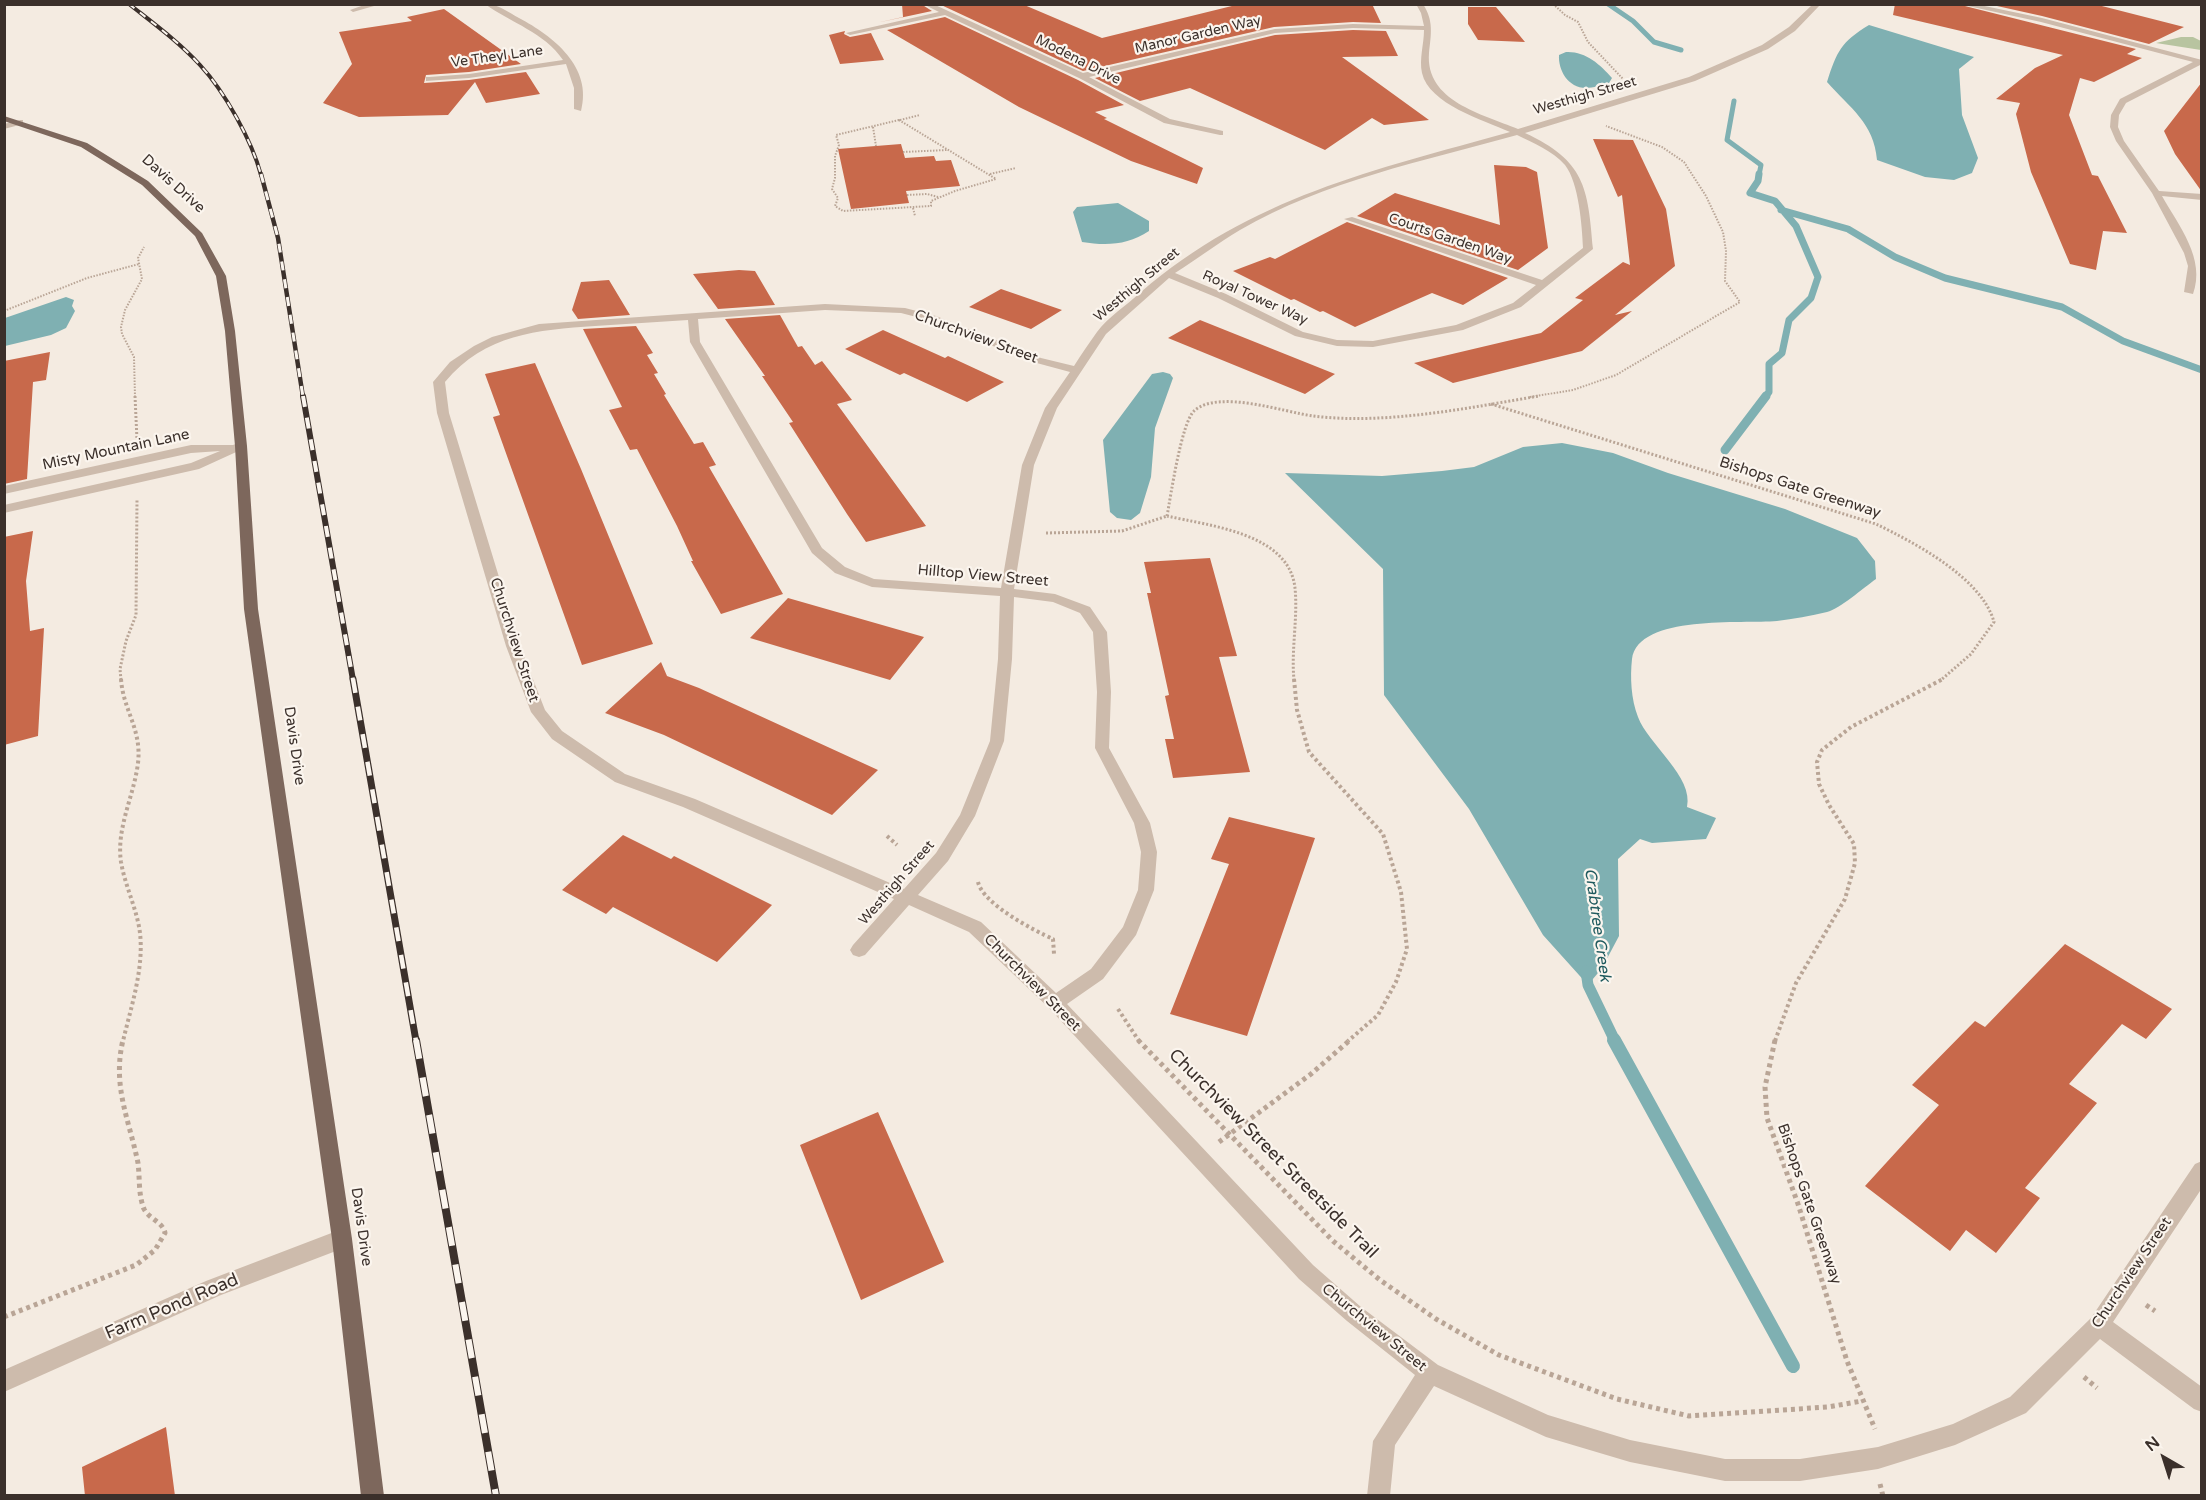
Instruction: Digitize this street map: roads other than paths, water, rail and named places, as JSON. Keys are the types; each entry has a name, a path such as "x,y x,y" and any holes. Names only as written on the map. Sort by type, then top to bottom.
{"main road":[{"name":"Davis Drive","path":"4,118 84,145 145,183 199,235 221,276 241,446 251,609 342,1239 373,1496"}],"street":[{"path":"353,10 378,4"},
{"path":"488,4 544,36 569,61 578,79 578,109"},
{"name":"Modena Drive","path":"926,4 1082,76 1167,121 1220,133"},
{"name":"Royal Tower Way","path":"1168,274 1299,334 1346,343 1373,344 1459,328 1516,305 1588,249 1579,190 1570,166 1550,150 1459,106 1441,95 1430,84 1425,73 1429,28 1424,10 1419,4"},
{"name":"Westhigh Street","path":"860,950 936,866 967,816 997,741 1005,659 1006,592 1028,465 1051,408 1102,332 1168,274 1237,228 1300,198 1371,173 1656,91 1742,59 1792,29 1818,4"},
{"path":"1962,4 2042,20 2200,62"},
{"path":"850,33 946,14"},
{"name":"Manor Garden Way","path":"1082,76 1275,31 1345,26 1429,28"},
{"name":"Ve Theyl Lane","path":"429,79 469,76 569,61"},
{"path":"2189,291 2193,266 2189,253 2156,193 2120,141 2114,127 2115,115 2123,101 2200,62"},
{"path":"4,127 20,122"},
{"path":"2156,193 2202,197"},
{"name":"Courts Garden Way","path":"1349,219 1544,284"},
{"name":"Churchview Street","path":"1077,370 1038,360 932,318 901,310 825,307 560,324 523,331 478,348 454,364 440,382 443,412 513,645 538,712 557,735 620,778 689,803 975,927 1055,1003 1306,1272 1354,1314 1430,1373 1546,1426 1630,1451 1725,1470 1800,1470 1878,1458 1954,1434 2018,1405 2099,1325 2202,1170"},
{"name":"Hilltop View Street","path":"693,316 695,342 817,550 840,570 872,584 1006,592 1055,598 1085,610 1101,632 1104,692 1102,748 1142,823 1149,852 1146,890 1130,930 1097,974 1055,1003"},
{"name":"Misty Mountain Lane","path":"4,490 191,449 241,446"},
{"name":"Misty Mountain Lane","path":"4,509 195,466 241,446"},
{"name":"Farm Pond Road","path":"4,1382 97,1339 276,1262 342,1239"},
{"path":"2099,1325 2202,1401"},
{"path":"1378,1496 1384,1441 1430,1373"}],"water":[{"path":"1869,25 1974,57 1959,69 1962,115 1978,158 1972,173 1954,180 1925,177 1877,160 1875,147 1866,126 1827,82 1841,48"},
{"path":"1566,52 1586,56 1597,63 1612,78 1609,83 1589,88 1569,82 1562,72 1559,61 1559,55"},
{"path":"1118,203 1149,221 1149,231 1125,242 1100,244 1082,242 1073,212 1077,207"},
{"path":"66,297 74,300 72,306 75,311 66,328 51,335 5,346 5,318"},
{"path":"1163,372 1170,374 1173,378 1155,428 1151,477 1140,513 1131,520 1117,518 1110,512 1103,440 1152,374"},
{"path":"1562,443 1613,453 1668,473 1785,509 1857,538 1875,561 1876,579 1845,603 1827,612 1777,621 1694,624 1652,634 1639,645 1632,659 1631,673 1632,695 1638,717 1684,784 1687,807 1716,818 1706,839 1652,843 1640,839 1618,859 1619,936 1602,968 1588,985 1543,935 1469,809 1384,695 1383,569 1285,473 1382,476 1442,471 1474,467 1523,447"}],"waterway":[{"name":"Crabtree Creek","path":"1608,4 1633,21 1654,42 1681,50"},
{"name":"Crabtree Creek","path":"1734,101 1727,140 1761,165 1759,175"},
{"name":"Crabtree Creek","path":"1759,174 1758,181 1750,193 1775,201 1783,211"},
{"name":"Crabtree Creek","path":"1765,397 1769,392 1769,364 1782,353 1789,320 1811,298 1818,277 1796,226 1783,211"},
{"path":"1783,211 1848,229 1895,257 1945,278 2062,307 2123,341 2202,370"},
{"name":"Crabtree Creek","path":"1725,450 1766,396"},
{"name":"Crabtree Creek","path":"1586,971 1588,985 1615,1041"},
{"name":"Crabtree Creek","path":"1614,1040 1793,1366"}],"railway":[{"path":"129,4 183,48 209,76 228,103 244,132 261,175"},
{"path":"261,174 278,238 303,397"},
{"path":"303,396 353,680"},
{"path":"353,679 416,1041"},
{"path":"416,1040 496,1496"}]}
